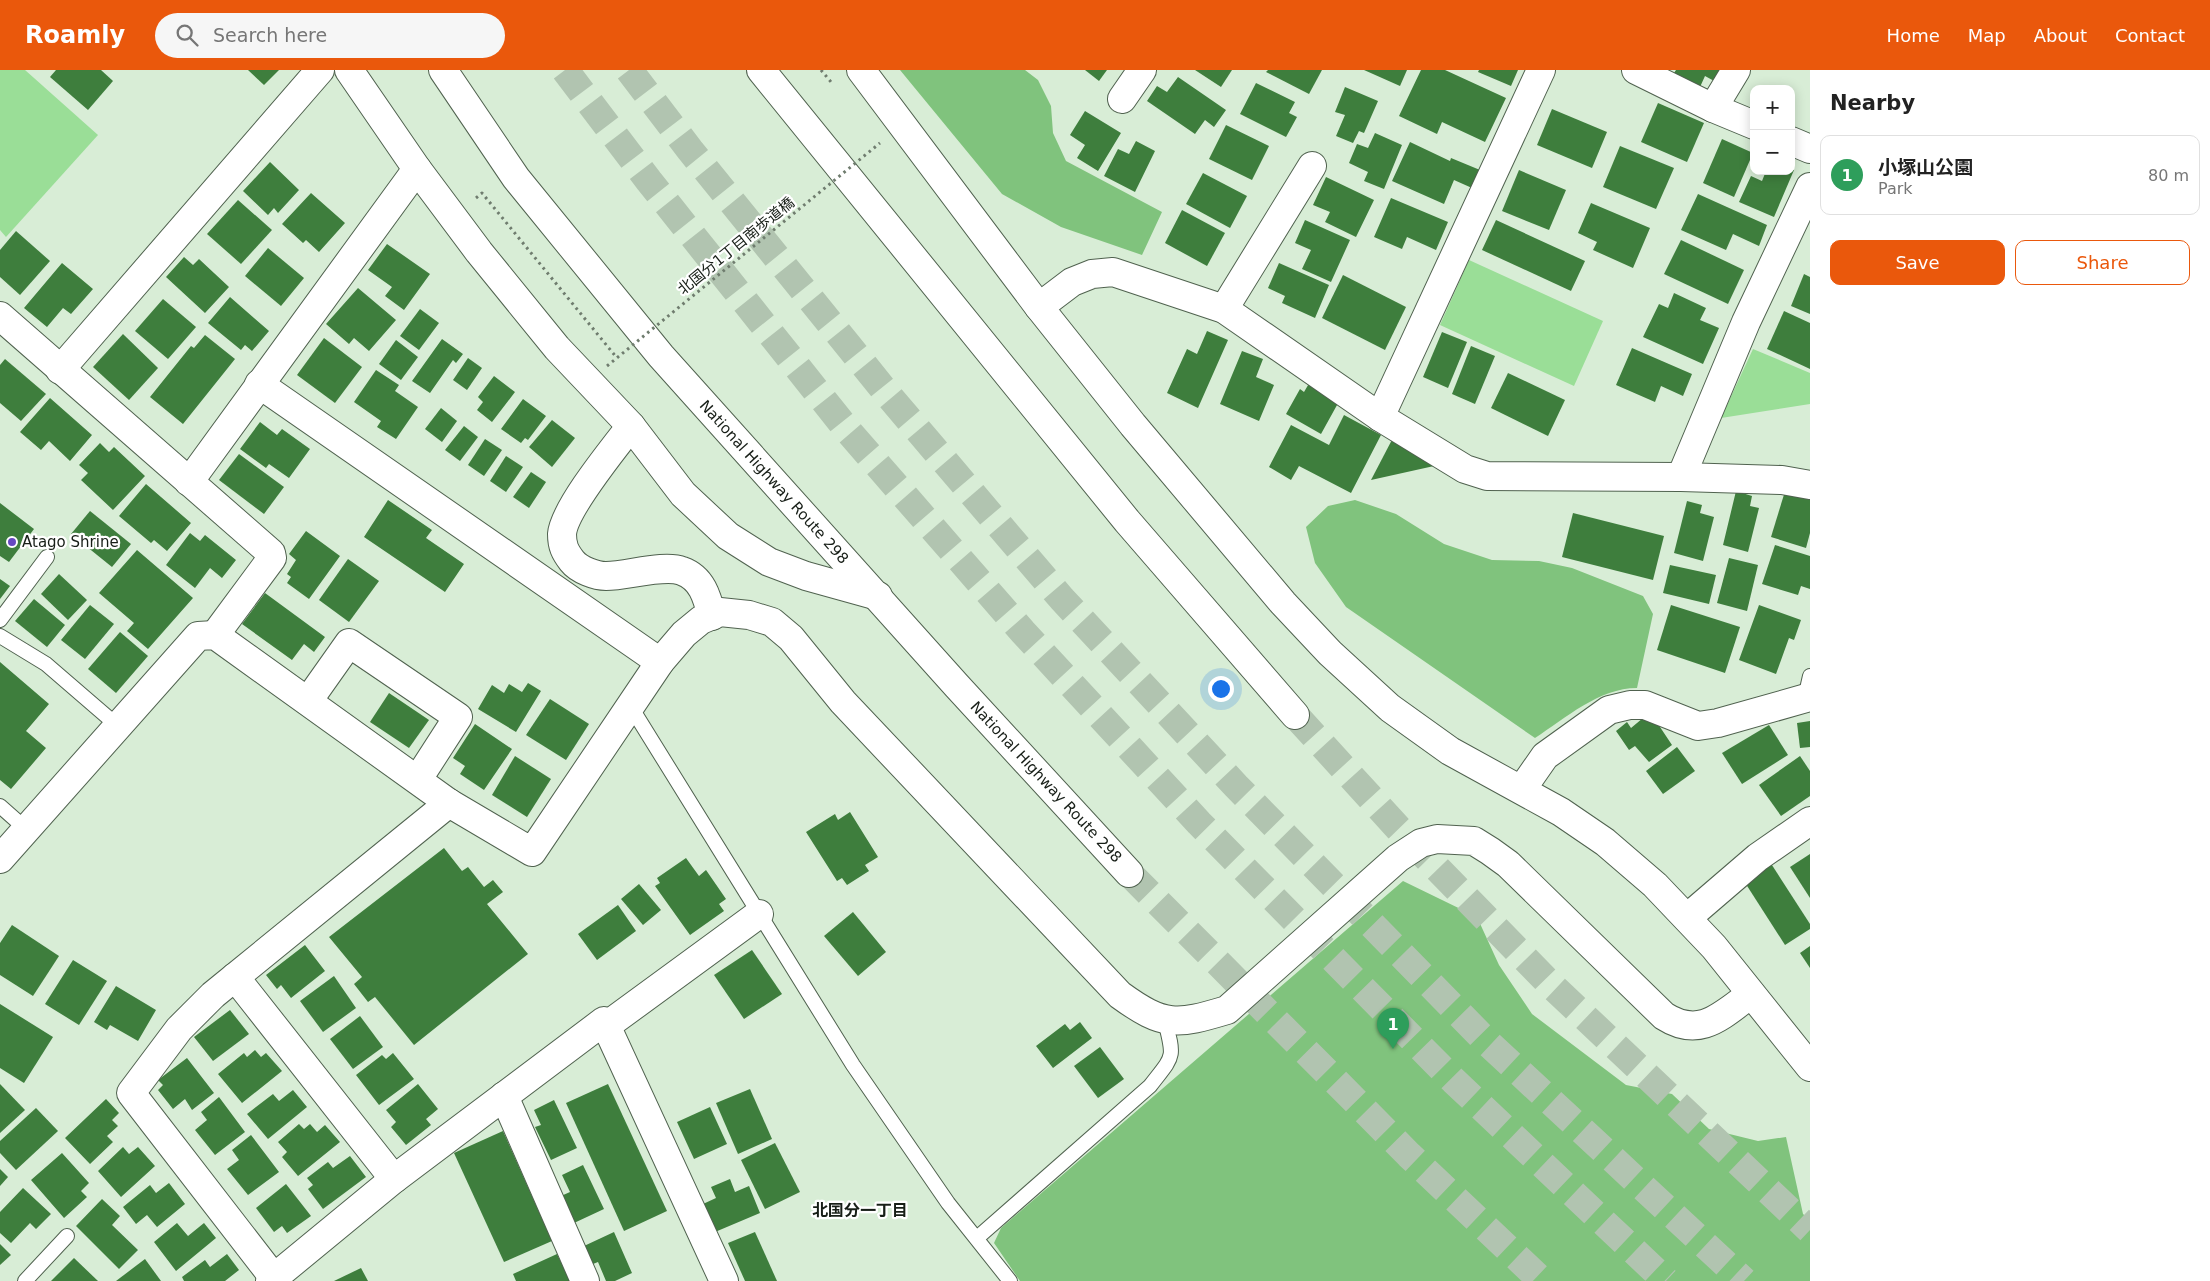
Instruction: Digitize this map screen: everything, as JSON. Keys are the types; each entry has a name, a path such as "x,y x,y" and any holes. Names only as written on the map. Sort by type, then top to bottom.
{"main road":[{"path":"60,370 320,70"},
{"path":"349,70 417,169 479,252 557,348 631,426 683,494 728,536 769,562 806,576 878,596"},
{"name":"National Highway Route 298","path":"443,70 516,178 661,356 957,686 1129,873"},
{"path":"761,70 1127,521 1295,715"},
{"path":"1122,99 1142,70"},
{"path":"1380,417 1541,70"},
{"path":"1636,70 1750,124"},
{"path":"1713,108 1736,70"},
{"path":"873,75 1039,306 1152,448 1283,603 1330,653 1390,708 1450,751 1522,789 1561,812 1605,842 1655,885 1714,947 1751,994 1807,1059"},
{"path":"1795,143 1810,149"},
{"path":"1224,309 1312,166"},
{"path":"189,482 417,169"},
{"path":"1681,477 1746,322 1810,188"},
{"path":"1039,306 1072,282 1092,274 1114,272 1224,309 1380,417 1465,469 1487,476 1681,477 1782,480 1810,485"},
{"path":"0,316 271,553 272,558 215,635"},
{"path":"259,384 660,662"},
{"path":"631,426 578,499 562,532 564,550 575,565 604,576 681,570 696,579 706,592 712,616"},
{"path":"0,860 198,636 215,635 450,803 532,852 660,662 684,634 701,620 720,612 749,615 772,622 791,638 843,702 1120,996 1144,1013 1165,1021 1192,1020 1228,1010 1398,858 1421,843 1437,839 1474,841 1508,864 1664,1016 1679,1026 1699,1026 1718,1018 1751,994"},
{"path":"308,701 349,643 458,717 418,779"},
{"path":"1522,789 1545,756 1609,710 1630,705 1644,705 1698,726 1718,723 1808,690"},
{"path":"450,803 235,977 179,1029 132,1092 272,1280 394,1179 604,1021 724,1281"},
{"path":"1687,918 1758,856 1810,821"},
{"path":"606,1026 759,914"},
{"path":"235,977 394,1179"},
{"path":"504,1096 585,1281"}],"lane":[{"path":"0,620 47,558"},
{"path":"0,636 46,664 119,727"},
{"path":"631,707 853,1065 948,1203 1010,1281"},
{"path":"0,806 26,829"},
{"path":"977,1238 1150,1086 1168,1063 1173,1052 1165,1021"},
{"path":"25,1281 67,1236"}],"path":[{"name":"北国分1丁目南歩道橋","path":"607,366 880,143"},
{"path":"470,202 482,193 617,358"}],"green space":[{"path":"0,70 25,70 98,135 6,237 0,230"},
{"path":"900,70 1025,70 1038,80 1051,106 1053,133 1066,161 1162,212 1142,255 1061,227 1002,194"},
{"path":"1469,260 1603,321 1574,386 1440,325"},
{"path":"1753,349 1810,373 1810,404 1721,418"},
{"path":"1355,500 1396,514 1444,544 1492,560 1539,561 1572,568 1643,596 1653,614 1637,688 1623,689 1596,699 1571,713 1535,738 1346,607 1315,563 1306,527 1328,506"},
{"path":"1403,881 1477,917 1499,965 1532,1014 1626,1085 1672,1094 1709,1129 1758,1141 1786,1137 1803,1214 1810,1220 1810,1281 1020,1281 994,1243 1001,1228"}],"building":[{"path":"56,70 101,70 113,81 88,110 50,77"},
{"path":"248,70 279,70 264,85"},
{"path":"1085,70 1107,70 1099,81"},
{"path":"1195,70 1232,70 1221,87"},
{"path":"1268,70 1322,70 1309,94 1266,72"},
{"path":"1364,70 1407,70 1400,86"},
{"path":"1421,70 1445,70 1506,98 1485,142 1442,122 1437,134 1399,116"},
{"path":"1479,70 1518,70 1511,86 1478,72"},
{"path":"1676,70 1722,70 1716,82 1705,76 1700,87 1674,73"},
{"path":"1178,77 1226,110 1214,127 1205,120 1195,134 1147,101 1157,86 1167,92"},
{"path":"1256,83 1295,102 1289,113 1297,117 1286,137 1240,114"},
{"path":"1345,87 1378,101 1364,133 1359,131 1353,143 1336,136 1345,115 1335,112"},
{"path":"1658,103 1704,123 1687,162 1641,142"},
{"path":"1552,109 1607,132 1592,168 1537,145"},
{"path":"1085,111 1121,133 1098,171 1077,158 1085,145 1070,135"},
{"path":"1226,125 1269,146 1252,180 1209,159"},
{"path":"1375,133 1402,145 1384,189 1364,181 1368,172 1349,163 1357,144 1368,148"},
{"path":"1722,139 1750,152 1750,160 1734,197 1703,183"},
{"path":"1136,141 1155,151 1135,192 1104,176 1118,149 1129,154"},
{"path":"1410,142 1450,161 1451,158 1480,170 1472,188 1454,180 1444,204 1392,181"},
{"path":"1620,146 1674,168 1656,209 1603,187"},
{"path":"270,162 299,190 278,213 274,208 268,215 243,191"},
{"path":"1519,170 1566,190 1549,230 1502,211"},
{"path":"1203,173 1247,196 1230,228 1186,204"},
{"path":"1764,175 1792,175 1774,217 1739,202 1751,176 1762,181"},
{"path":"1326,177 1374,200 1356,237 1325,222 1330,212 1313,205"},
{"path":"311,193 345,223 319,252 306,240 303,243 282,224"},
{"path":"1698,194 1767,225 1759,246 1733,234 1726,250 1681,230"},
{"path":"1391,198 1448,222 1436,250 1407,237 1402,249 1374,237"},
{"path":"238,200 272,230 241,264 207,234"},
{"path":"1591,203 1650,228 1633,268 1593,250 1597,242 1578,233"},
{"path":"1182,210 1225,233 1207,266 1165,243"},
{"path":"1305,220 1350,240 1331,282 1302,269 1311,250 1295,243"},
{"path":"1496,220 1585,261 1571,291 1482,250"},
{"path":"16,231 50,261 20,295 0,277 0,250"},
{"path":"1681,240 1744,270 1728,304 1664,274"},
{"path":"387,244 430,274 404,310 385,296 392,287 368,270"},
{"path":"268,248 304,278 281,306 245,276"},
{"path":"184,257 193,265 199,259 229,287 205,313 166,277"},
{"path":"62,263 93,289 71,314 63,308 47,327 24,308"},
{"path":"1279,263 1329,285 1315,318 1282,303 1285,296 1268,288"},
{"path":"1804,274 1810,277 1810,314 1791,306"},
{"path":"1343,275 1406,307 1385,350 1322,318"},
{"path":"358,288 396,320 369,351 354,338 349,344 326,324"},
{"path":"1674,293 1706,308 1700,320 1719,328 1703,364 1643,337 1659,304 1668,308"},
{"path":"230,297 269,331 252,351 245,345 241,350 208,323"},
{"path":"163,299 196,327 168,359 135,331"},
{"path":"420,309 439,323 419,350 400,336"},
{"path":"1784,311 1810,323 1810,369 1767,349"},
{"path":"1207,331 1228,340 1198,408 1167,393 1187,349 1197,354"},
{"path":"1442,332 1467,342 1448,388 1423,377"},
{"path":"123,334 158,368 129,400 93,367"},
{"path":"205,335 235,359 183,424 150,397 191,346 194,348"},
{"path":"324,338 362,367 335,403 297,375"},
{"path":"442,339 463,354 456,363 453,360 430,393 412,381"},
{"path":"396,340 418,357 401,380 379,364"},
{"path":"1471,346 1495,356 1475,404 1452,394"},
{"path":"1632,348 1692,374 1683,396 1661,386 1655,402 1616,385"},
{"path":"1242,351 1263,359 1256,377 1274,385 1259,421 1220,404"},
{"path":"468,358 482,368 467,390 453,380"},
{"path":"5,359 46,394 21,421 0,403 0,365"},
{"path":"376,370 399,385 395,391 418,407 396,439 377,427 381,421 354,402"},
{"path":"1508,373 1565,400 1548,436 1491,408"},
{"path":"494,376 515,392 492,422 477,410 483,402 478,397"},
{"path":"1311,380 1342,396 1321,434 1286,414 1300,389 1304,392"},
{"path":"50,398 92,435 70,461 49,441 41,450 20,432"},
{"path":"523,399 546,416 528,440 525,438 521,443 501,429"},
{"path":"441,408 457,421 442,442 425,429"},
{"path":"1344,415 1381,435 1351,493 1299,466 1291,480 1269,467 1291,425 1329,445"},
{"path":"552,420 575,438 552,467 529,447"},
{"path":"260,422 277,435 282,429 310,449 289,478 269,464 266,468 240,449"},
{"path":"464,426 478,437 460,461 445,450"},
{"path":"1395,434 1452,462 1371,480"},
{"path":"485,439 502,450 484,476 468,465"},
{"path":"100,443 109,452 114,447 145,476 113,510 81,480 88,473 79,465"},
{"path":"239,454 284,487 264,514 219,480"},
{"path":"506,456 523,467 506,492 490,481"},
{"path":"531,472 546,482 529,508 513,497"},
{"path":"146,484 191,523 167,551 154,540 151,543 119,516"},
{"path":"1786,488 1810,495 1810,533 1806,548 1771,537"},
{"path":"1736,491 1752,496 1750,506 1759,508 1748,552 1723,545"},
{"path":"388,500 432,530 426,538 464,564 445,592 364,537"},
{"path":"1687,501 1702,505 1700,513 1714,517 1703,561 1674,553"},
{"name":"Atago Shrine","path":"0,503 34,529 9,562 0,556"},
{"path":"90,511 131,544 112,567 71,534"},
{"path":"1573,513 1664,536 1653,580 1562,557"},
{"path":"306,531 340,556 309,599 287,583 291,577 287,574 296,560 289,554"},
{"path":"190,533 200,541 205,535 236,560 222,578 210,568 195,588 166,565"},
{"path":"1775,545 1810,556 1810,589 1801,586 1798,595 1762,584"},
{"path":"137,550 193,598 148,649 127,631 134,623 99,593"},
{"path":"1729,558 1758,565 1747,611 1717,603"},
{"path":"348,559 379,581 349,622 319,600"},
{"path":"1670,565 1716,575 1709,604 1663,593"},
{"path":"59,574 87,600 68,620 41,594"},
{"path":"0,579 10,586 0,599"},
{"path":"265,593 325,637 314,652 304,644 292,660 242,624"},
{"path":"34,599 65,625 47,647 15,621"},
{"path":"90,605 114,624 85,659 61,640"},
{"path":"1671,605 1740,627 1725,673 1657,650"},
{"path":"1759,605 1801,620 1794,640 1789,638 1776,674 1739,660"},
{"path":"120,632 148,656 116,693 88,669"},
{"path":"0,662 49,704 26,731 46,748 11,789 0,780"},
{"path":"528,683 541,691 516,732 478,709 492,685 504,693 509,684 522,692"},
{"path":"389,693 429,720 409,748 370,722"},
{"path":"550,699 589,724 566,760 526,735"},
{"path":"1643,718 1656,721 1672,745 1649,762 1635,746 1629,750 1616,731 1627,722 1631,728"},
{"path":"1810,721 1810,747 1800,748 1797,723"},
{"path":"475,724 512,749 484,790 460,774 465,766 453,758"},
{"path":"1769,725 1788,755 1742,784 1722,753"},
{"path":"1677,747 1695,771 1663,794 1646,771"},
{"path":"515,756 551,779 527,817 492,795"},
{"path":"1800,756 1810,771 1810,796 1781,816 1759,785"},
{"path":"850,812 878,857 865,865 869,871 847,885 842,878 837,881 806,832 835,814 838,820"},
{"path":"444,848 462,871 468,867 484,887 493,880 503,892 487,904 528,954 414,1045 375,997 368,1002 354,984 362,977 329,937"},
{"path":"1810,854 1810,898 1790,867"},
{"path":"686,858 699,876 706,870 726,899 719,904 724,911 690,935 655,886 660,883 657,878"},
{"path":"1770,862 1810,924 1810,929 1785,945 1742,878"},
{"path":"639,884 661,910 643,925 621,899"},
{"path":"618,905 636,931 597,960 578,934"},
{"path":"853,912 886,952 858,976 824,936"},
{"path":"12,925 59,956 33,996 0,975 0,943"},
{"path":"305,945 325,971 291,998 281,985 277,989 266,975"},
{"path":"1810,946 1810,968 1800,953"},
{"path":"752,950 782,994 744,1019 714,975"},
{"path":"73,960 107,981 79,1025 45,1004"},
{"path":"334,976 356,1008 323,1032 300,1001"},
{"path":"116,986 156,1010 138,1041 110,1025 107,1030 94,1022"},
{"path":"0,1004 53,1037 24,1083 0,1068"},
{"path":"230,1010 249,1034 213,1061 194,1037"},
{"path":"360,1016 383,1047 353,1069 330,1039"},
{"path":"1080,1022 1092,1038 1053,1068 1036,1046 1065,1024 1070,1030"},
{"path":"1100,1047 1124,1079 1098,1098 1074,1066"},
{"path":"255,1050 261,1057 266,1053 282,1071 242,1103 218,1074 244,1053 247,1057"},
{"path":"393,1053 414,1079 379,1105 356,1075 382,1055 386,1059"},
{"path":"187,1058 214,1093 192,1110 185,1099 173,1109 158,1090 163,1085 158,1080"},
{"path":"0,1084 25,1110 0,1133"},
{"path":"418,1084 438,1109 426,1119 431,1125 406,1145 391,1127 396,1122 386,1110"},
{"path":"608,1084 667,1211 624,1231 566,1103"},
{"path":"750,1089 772,1139 738,1154 716,1103"},
{"path":"293,1090 307,1107 268,1139 247,1114 273,1094 279,1101"},
{"path":"219,1097 245,1132 215,1155 195,1130 207,1120 201,1112"},
{"path":"106,1099 119,1113 112,1120 118,1126 107,1136 113,1142 90,1164 65,1138"},
{"path":"554,1100 577,1148 551,1160 535,1127 541,1125 534,1110"},
{"path":"710,1107 727,1144 694,1159 677,1122"},
{"path":"36,1108 58,1131 16,1170 0,1153 0,1141"},
{"path":"299,1124 304,1129 310,1124 317,1132 325,1125 340,1142 298,1176 282,1157 287,1152 278,1142"},
{"path":"503,1131 552,1241 504,1262 454,1153"},
{"path":"251,1135 279,1172 248,1195 227,1169 239,1160 232,1150"},
{"path":"775,1143 800,1192 765,1209 741,1160"},
{"path":"123,1147 129,1154 138,1147 155,1166 121,1197 98,1171"},
{"path":"62,1153 89,1183 81,1191 87,1197 64,1218 31,1180"},
{"path":"350,1156 366,1177 323,1209 308,1189 313,1185 307,1178 328,1162 333,1168"},
{"path":"583,1165 604,1209 574,1223 561,1196 570,1192 562,1175"},
{"path":"0,1169 8,1177 0,1186"},
{"path":"730,1179 735,1192 749,1186 760,1213 715,1232 703,1204 716,1198 711,1187"},
{"path":"169,1183 185,1204 157,1227 147,1215 136,1224 123,1207 150,1185 156,1193"},
{"path":"286,1184 311,1216 287,1233 282,1226 274,1232 256,1208"},
{"path":"23,1188 51,1214 36,1229 30,1223 11,1243 0,1233 0,1212"},
{"path":"102,1199 120,1216 112,1225 138,1250 119,1269 76,1226"},
{"path":"177,1223 188,1236 204,1223 216,1238 176,1271 154,1242"},
{"path":"614,1232 632,1273 615,1281 606,1281 598,1262 593,1264 584,1246"},
{"path":"755,1232 777,1281 745,1281 728,1243"},
{"path":"0,1244 11,1255 0,1265"},
{"path":"227,1254 239,1270 225,1281 184,1281 182,1277 205,1260 210,1267"},
{"path":"557,1254 570,1281 516,1281 513,1274"},
{"path":"74,1258 98,1281 51,1281"},
{"path":"145,1259 161,1281 116,1281"},
{"path":"361,1268 368,1281 334,1281"}],"tunnel":[{"path":"565,70 649,181 849,432 1023,632 1199,823 1454,1081 1666,1281"},
{"path":"629,70 690,150 889,396 1062,599 1236,786 1487,1042 1744,1281"},
{"path":"1295,715 1398,828 1549,983 1810,1230"},
{"path":"1129,873 1409,1155 1542,1281"}],"place":[{"name":"Atago Shrine","path":"12,542"},
{"name":"小塚山公園","path":"1393,1049"}],"district":[{"name":"北国分一丁目","path":"860,1210"}]}
